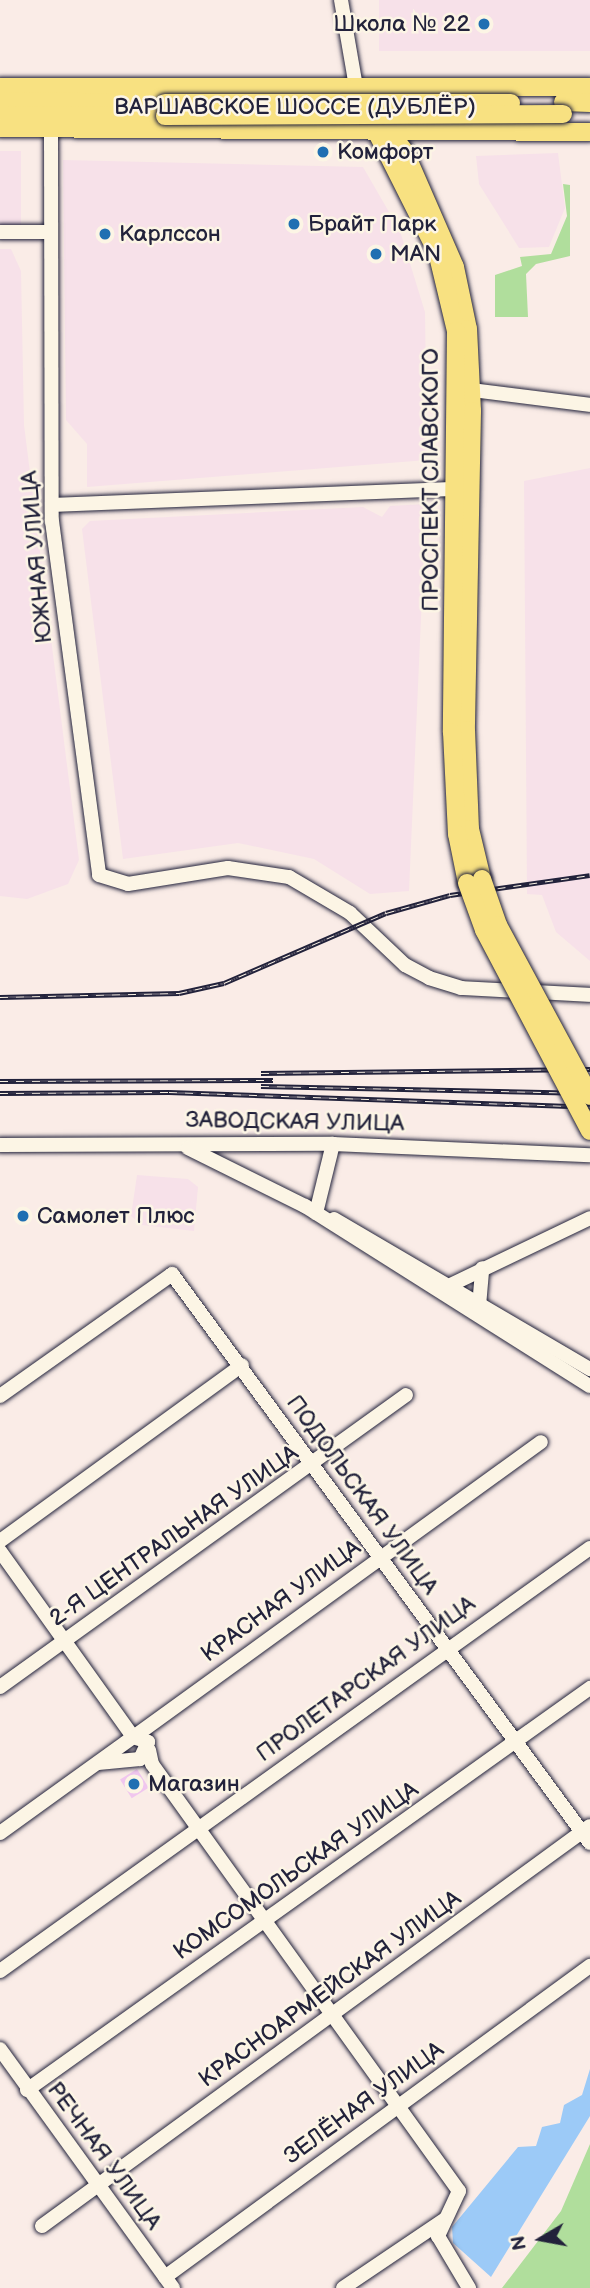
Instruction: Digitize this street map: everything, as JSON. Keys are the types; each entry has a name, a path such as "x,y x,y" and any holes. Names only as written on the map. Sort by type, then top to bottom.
{"main road":[{"name":"ВАРШАВСКОЕ ШОССЕ (ДУБЛЁР)","path":"0,87 590,87"},
{"name":"ПРОСПЕКТ СЛАВСКОГО","path":"356,87 383,132 416,176 455,267 472,390 466,730 474,881 484,929 590,1131"},
{"path":"0,101 165,109"},
{"path":"0,115 165,109 563,108 590,103"},
{"path":"563,108 590,114"},
{"name":"ВАРШАВСКОЕ ШОССЕ (ДУБЛЁР)","path":"0,128 590,132"},
{"name":"ПРОСПЕКТ СЛАВСКОГО","path":"383,132 417,206 450,299 459,377 453,732 457,834 474,881 590,1096"},
{"path":"416,176 416,145 440,132"}],"street":[{"path":"341,0 356,87"},
{"path":"440,132 422,114 426,97 445,87"},
{"path":"310,88 328,97 332,112 324,126 310,131"},
{"name":"ЮЖНАЯ УЛИЦА","path":"51,130 52,505 99,875 128,884 228,867 289,877 350,913 405,965 429,978 461,988 590,995"},
{"path":"0,232 51,232"},
{"path":"472,390 590,405"},
{"path":"52,505 457,489"},
{"path":"156,1142 208,1155 316,1213 442,1289 590,1386"},
{"name":"ЗАВОДСКАЯ УЛИЦА","path":"0,1145 156,1142 333,1144 590,1155"},
{"path":"316,1213 333,1144"},
{"path":"442,1289 590,1218"},
{"path":"479,1306 482,1268"},
{"name":"ПОДОЛЬСКАЯ УЛИЦА","path":"0,1396 172,1274 242,1364 445,1650 587,1834"},
{"path":"442,1289 479,1306 590,1369"},
{"path":"0,1541 242,1364"},
{"name":"2-Я ЦЕНТРАЛЬНАЯ УЛИЦА","path":"0,1687 313,1466 406,1395"},
{"name":"КРАСНАЯ УЛИЦА","path":"0,1833 98,1763 141,1745 379,1557 541,1442"},
{"name":"ПРОЛЕТАРСКАЯ УЛИЦА","path":"0,1971 590,1548"},
{"path":"0,1551 459,2190 438,2236 469,2288"},
{"name":"КОМСОМОЛЬСКАЯ УЛИЦА","path":"27,2090 590,1689"},
{"name":"КРАСНОАРМЕЙСКАЯ УЛИЦА","path":"42,2226 97,2190 334,2013 587,1834"},
{"name":"ЗЕЛЁНАЯ УЛИЦА","path":"169,2282 398,2105 590,1966"},
{"name":"РЕЧНАЯ УЛИЦА","path":"0,2049 97,2190 169,2282"},
{"path":"343,2288 448,2217"}],"shaded area":[{"name":"Школа № 22","path":"379,0 590,0 590,51 379,51"},
{"path":"0,151 21,151 21,226 0,226"},
{"path":"558,153 565,208 549,247 519,248 479,184 476,156"},
{"path":"63,160 363,167 400,231 425,312 427,460 87,487 87,444 66,420"},
{"path":"0,249 11,249 21,271 24,425 79,860 68,884 27,899 0,896"},
{"path":"590,468 590,961 556,932 542,895 527,894 524,481"},
{"path":"426,504 409,891 370,894 314,859 238,843 123,859 82,529 90,521 363,507 382,517 390,506"},
{"path":"137,1175 188,1179 198,1187 194,1231 142,1225 131,1216"}],"green space":[{"path":"563,184 570,185 570,256 536,264 526,274 528,317 495,317 495,275 522,266 520,257 551,254 567,216"},
{"path":"590,2144 590,2288 502,2288 561,2211"}],"water":[{"path":"590,2069 590,2116 491,2277 453,2243 452,2227 518,2147 536,2146 542,2127 560,2123 564,2105 582,2095"}],"building":[{"name":"Магазин","path":"137,1769 149,1788 132,1798 120,1780"}],"railway":[{"path":"0,997 179,993 224,983 386,913 450,895 590,875"},
{"path":"261,1073 590,1069"},
{"path":"0,1081 273,1080"},
{"path":"261,1086 590,1093"},
{"path":"0,1093 169,1092 590,1107"}],"place":[{"name":"Школа № 22","path":"484,24"},
{"name":"Комфорт","path":"323,152"},
{"name":"Брайт Парк","path":"294,224"},
{"name":"Карлссон","path":"105,234"},
{"name":"MAN","path":"376,254"},
{"name":"Самолет Плюс","path":"23,1216"},
{"name":"Магазин","path":"134,1784"}]}
